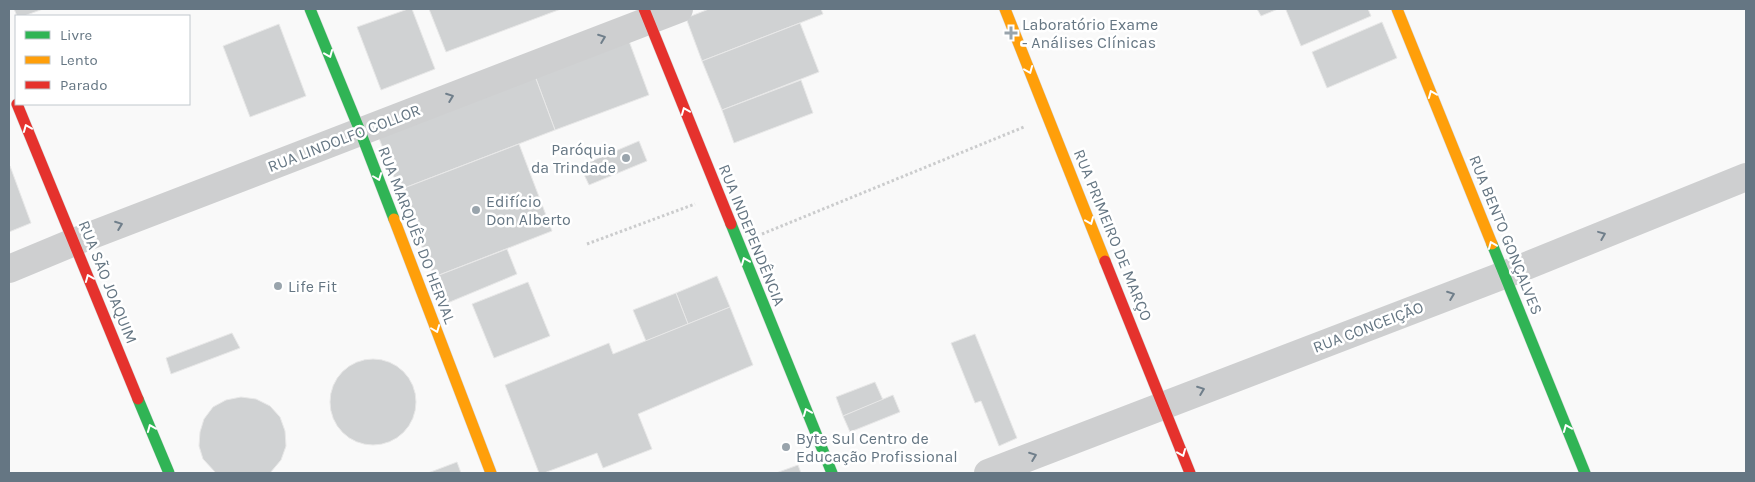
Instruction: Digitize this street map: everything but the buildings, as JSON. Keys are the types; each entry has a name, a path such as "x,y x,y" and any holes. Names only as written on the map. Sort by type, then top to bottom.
{"street":[{"name":"RUA MARQUÊS DO HERVAL","path":"310,9 360,131 491,473"},
{"name":"RUA LINDOLFO COLLOR","path":"9,269 74,242 329,145 646,14 679,9"},
{"name":"RUA PRIMEIRO DE MARÇO","path":"1005,9 1190,473"},
{"name":"RUA BENTO GONÇALVES","path":"1397,9 1585,473"},
{"name":"RUA INDEPENDÊNCIA","path":"646,14 832,473"},
{"name":"RUA SÃO JOAQUIM","path":"17,105 169,473"},
{"name":"RUA CONCEIÇÃO","path":"988,473 1504,275 1746,177"}],"path":[{"path":"738,243 1048,117"},
{"path":"588,244 719,195"}],"traffic: fast":[{"path":"310,9 394,219"},
{"path":"731,224 832,473"},
{"path":"1492,244 1585,473"},
{"path":"138,399 169,473"}],"traffic: slow":[{"path":"1005,9 1105,261"},
{"path":"1397,9 1492,244"},
{"path":"394,219 491,473"}],"traffic: jam":[{"path":"644,9 731,224"},
{"path":"17,105 138,399"},
{"path":"1105,261 1190,473"}],"place":[{"name":"Laboratório Exame - Análises Clínicas","path":"1011,33"},
{"name":"Paróquia da Trindade","path":"626,158"},
{"name":"Edifício Don Alberto","path":"476,210"},
{"name":"Life Fit","path":"278,286"},
{"name":"Byte Sul Centro de Educação Profissional","path":"786,447"}]}
